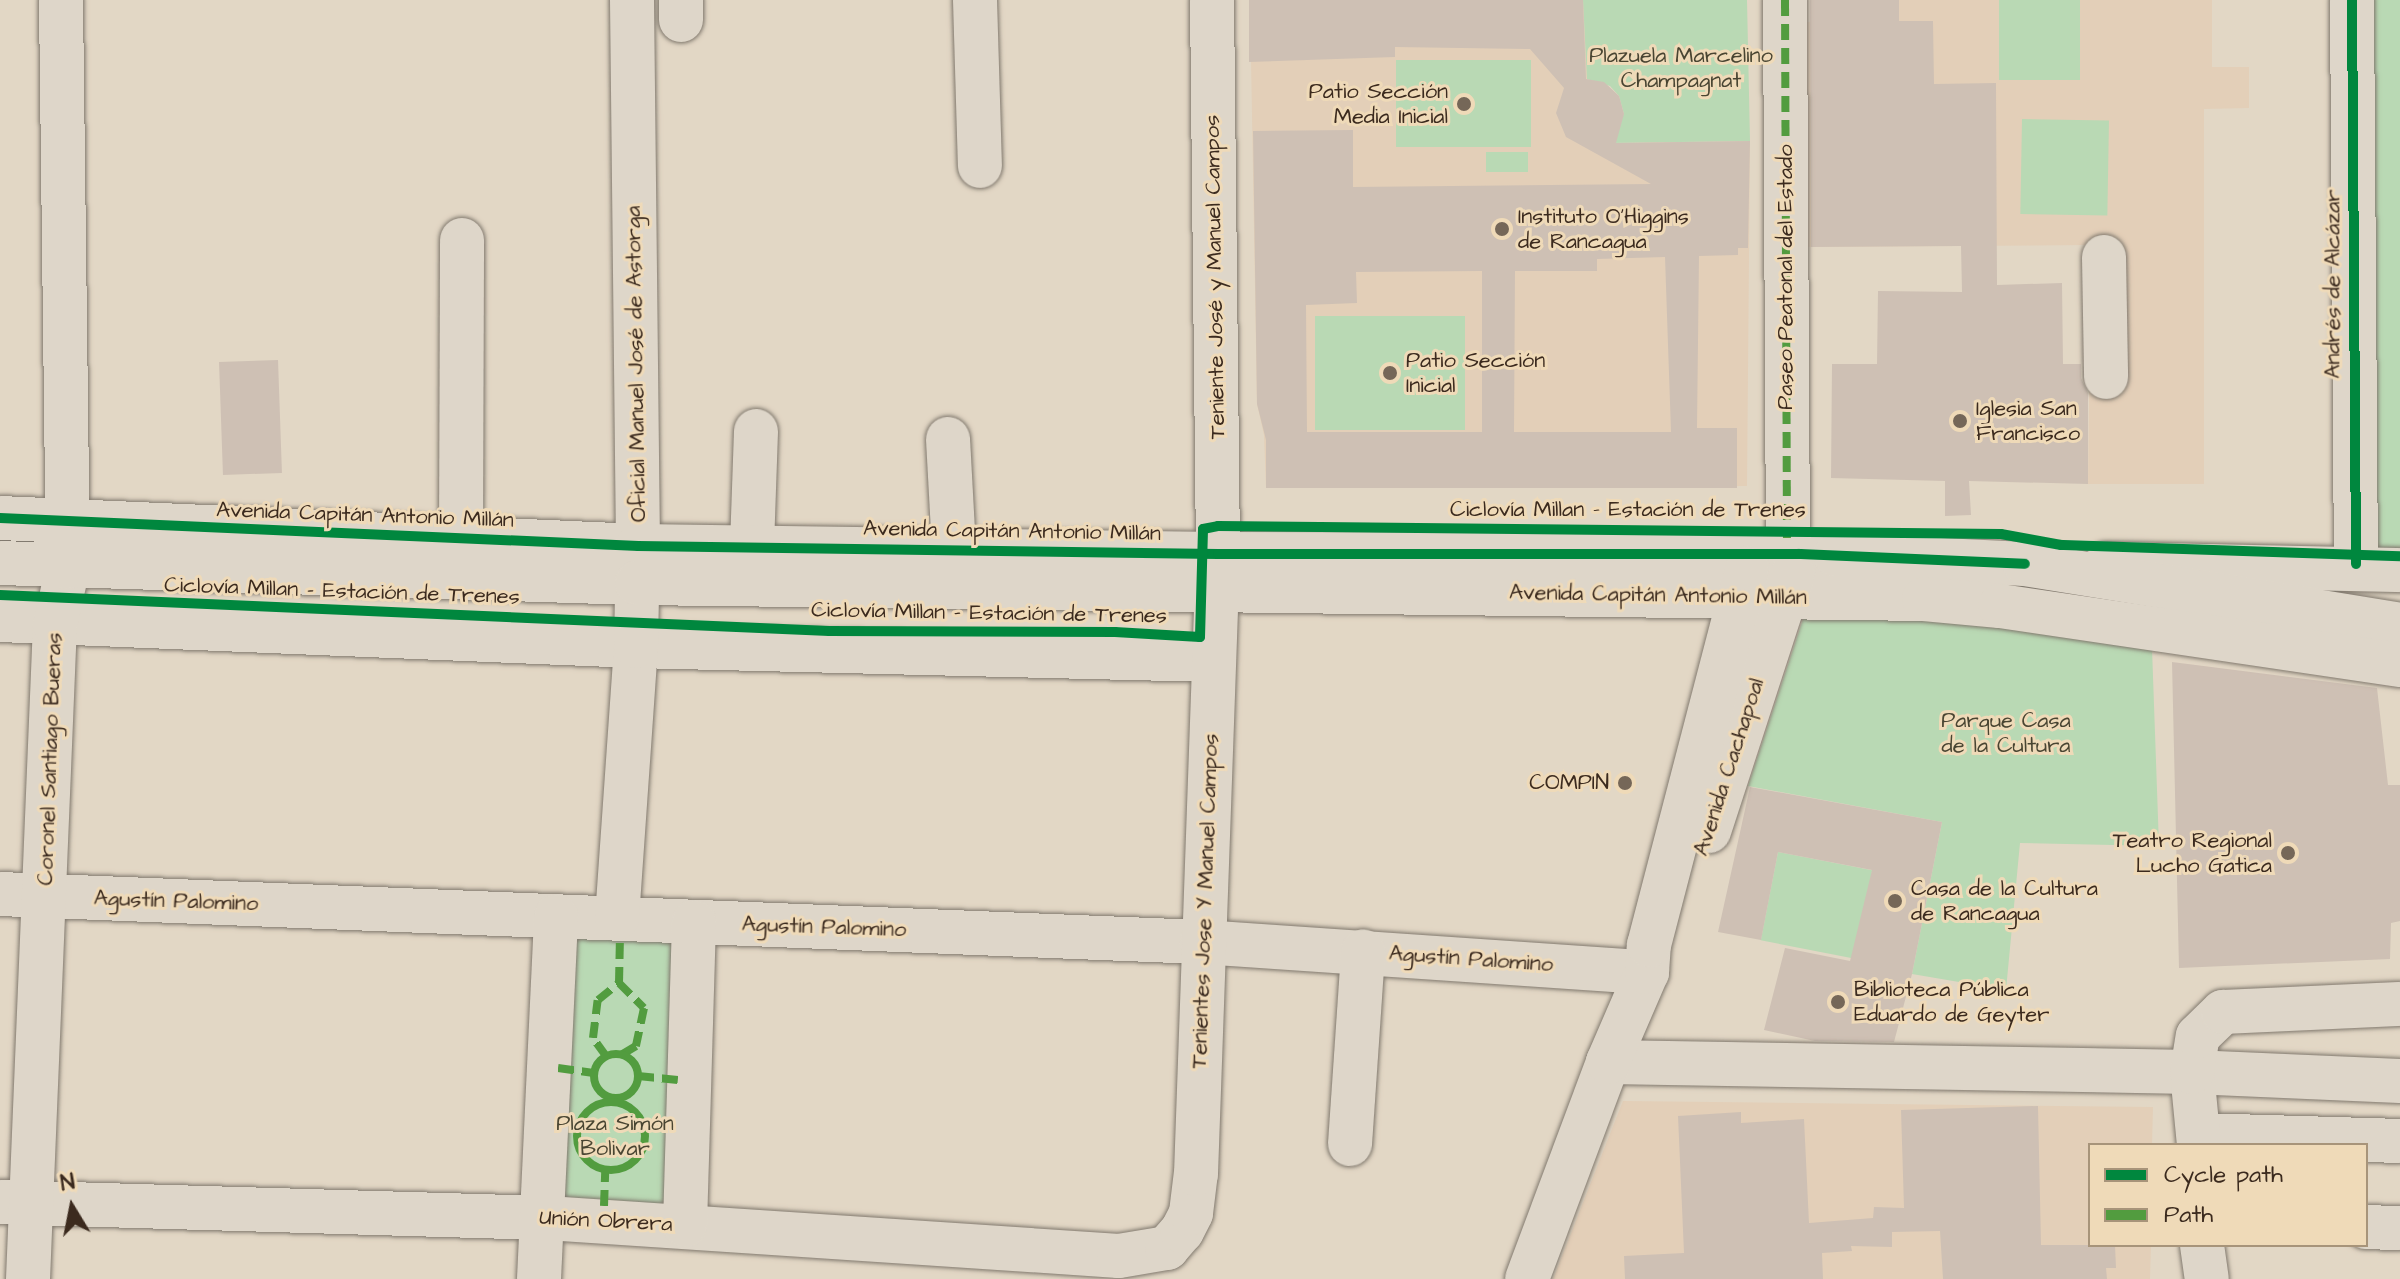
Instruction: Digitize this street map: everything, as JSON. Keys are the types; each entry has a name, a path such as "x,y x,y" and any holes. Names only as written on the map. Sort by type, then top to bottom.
{"street":[{"name":"Coronel Santiago Bueras","path":"28,1279 16,1202 44,896 55,625 68,567 61,0"},
{"name":"Oficial Manuel José de Astorga","path":"617,918 636,646 638,564 632,0"},
{"path":"975,0 980,166"},
{"name":"Teniente José y Manuel Campos","path":"1212,0 1218,571"},
{"name":"Paseo Peatonal del Estado","path":"1779,554 1785,0"},
{"name":"Andrés de Alcázar","path":"2352,0 2356,568"},
{"path":"461,540 462,240"},
{"path":"2104,257 2106,377"},
{"path":"752,546 756,431"},
{"path":"948,439 954,551"},
{"name":"Avenida Capitán Antonio Millán","path":"0,518 461,540 638,564 752,546 954,551 1218,571 1763,597 1924,599 2000,606 2400,665"},
{"name":"Avenida Capitán Antonio Millán","path":"0,563 68,567 638,564 1218,571 1779,554 2025,564 2400,570"},
{"name":"Avenida Cachapoal","path":"1527,1279 1608,1062 1647,972 1669,954 1763,597 1779,554"},
{"name":"Avenida Capitán Antonio Millán","path":"2025,564 2400,625"},
{"name":"Tenientes Jose Y Manuel Campos","path":"1191,1213 1196,1174 1202,942 1218,571"},
{"path":"0,620 55,625 636,646 1214,660"},
{"name":"Agustín Palomino","path":"0,894 1202,942 1647,972"},
{"path":"539,1279 556,916"},
{"path":"685,1225 694,922"},
{"path":"1350,1144 1363,951"},
{"path":"2400,1004 2223,1012 2198,1036 2192,1072 2199,1140 2400,1141"},
{"path":"1608,1062 2192,1072 2400,1081"},
{"name":"Unión Obrera","path":"16,1202 685,1225 1118,1268 1167,1248 1182,1231 1191,1213"},
{"path":"2368,1227 2400,1228"},
{"path":"2202,1247 2207,1279"}],"shaded area":[{"name":"Instituto O'Higgins de Rancagua","path":"1250,0 1583,0 1604,82 1619,96 1624,114 1608,143 1750,141 1747,486 1266,488 1264,435 1257,404"},
{"path":"1899,0 2212,0 2212,67 2249,67 2249,108 2204,109 2204,484 2088,484 2091,245 1802,247 1800,22 1898,21"},
{"path":"1623,1101 2153,1107 2152,1143 2088,1143 2088,1247 2151,1247 2150,1279 1553,1279"}],"green space":[{"name":"Plazuela Marcelino Champagnat","path":"1583,0 1747,0 1750,141 1607,143 1624,114 1619,96 1610,86 1587,79"},
{"path":"1999,0 2080,0 2080,80 1999,80"},
{"path":"2365,0 2400,0 2400,552 2372,550"},
{"name":"Patio Sección Media Inicial","path":"1396,60 1531,60 1531,147 1396,147"},
{"path":"2022,119 2109,121 2107,216 2020,214"},
{"path":"1486,152 1528,152 1528,172 1486,172"},
{"name":"Patio Sección Inicial","path":"1315,316 1465,316 1465,430 1315,430"},
{"name":"Parque Casa de la Cultura","path":"1805,613 1991,618 2152,648 2159,846 2020,843 2006,990 1912,974 1942,822 1748,786"},
{"path":"1778,852 1872,870 1855,959 1761,940"},
{"name":"Plaza Simón Bolivar","path":"567,932 683,938 669,1208 553,1202"}],"building":[{"path":"1249,0 1583,0 1586,79 1604,82 1619,96 1624,114 1616,143 1750,141 1748,248 1738,248 1738,255 1699,256 1697,428 1737,428 1737,488 1266,488 1266,440 1257,404 1253,131 1353,130 1353,187 1651,184 1566,137 1556,113 1564,88 1530,49 1395,47 1395,57 1249,62","holes":["1665,257 1671,432 1514,432 1515,271 1597,271 1597,259","1482,271 1482,432 1307,432 1306,305 1357,303 1356,272"]},
{"path":"1810,0 1899,0 1899,21 1933,21 1934,84 1996,83 1997,285 2062,283 2063,364 2081,364 2081,378 2088,393 2088,484 1969,481 1971,515 1945,516 1945,481 1831,478 1832,364 1877,364 1878,291 1962,292 1961,246 1811,247"},
{"path":"278,360 282,473 223,475 219,362"},
{"name":"Teatro Regional Lucho Gatica","path":"2172,662 2377,688 2388,785 2400,785 2400,921 2391,923 2390,959 2179,968"},
{"name":"Casa de la Cultura de Rancagua","path":"1750,787 1942,822 1912,974 1894,1042 1815,1041 1764,1030 1785,948 1850,961 1872,870 1778,852 1761,940 1718,932"},
{"path":"2038,1106 2041,1245 2115,1247 2116,1268 2106,1268 2107,1279 1943,1279 1940,1231 1892,1232 1892,1247 1851,1246 1852,1251 1822,1253 1823,1279 1625,1279 1624,1256 1684,1253 1678,1116 1741,1112 1741,1123 1804,1119 1809,1223 1873,1218 1874,1207 1904,1208 1901,1110"}],"marked path":[{"path":"1785,0 1787,538"},
{"path":"606,1056 593,1038 598,1000 619,983 620,935"},
{"path":"619,983 644,1008 636,1046 621,1055"},
{"path":"616,1054 632,1060 638,1076 632,1092 616,1098 600,1092 594,1076 600,1060 616,1054"},
{"path":"558,1068 594,1073"},
{"path":"638,1076 678,1080"},
{"path":"611,1102 635,1112 645,1136 635,1160 611,1170 587,1160 577,1136 587,1112 611,1102"},
{"path":"604,1206 605,1170"}],"cycle path":[{"path":"2352,0 2356,564"},
{"path":"0,518 638,546 1218,554 1800,554 2025,564"},
{"name":"Ciclovía Millan - Estación de Trenes","path":"0,595 829,631 1115,632 1200,637 1203,529 1218,526 2001,534 2061,545 2400,556"}],"place":[{"name":"Patio Sección Media Inicial","path":"1464,104"},
{"name":"Instituto O'Higgins de Rancagua","path":"1502,229"},
{"name":"Patio Sección Inicial","path":"1390,373"},
{"name":"Iglesia San Francisco","path":"1960,421"},
{"name":"COMPIN","path":"1625,783"},
{"name":"Teatro Regional Lucho Gatica","path":"2288,853"},
{"name":"Casa de la Cultura de Rancagua","path":"1895,901"},
{"name":"Biblioteca Pública Eduardo de Geyter","path":"1838,1002"}]}
